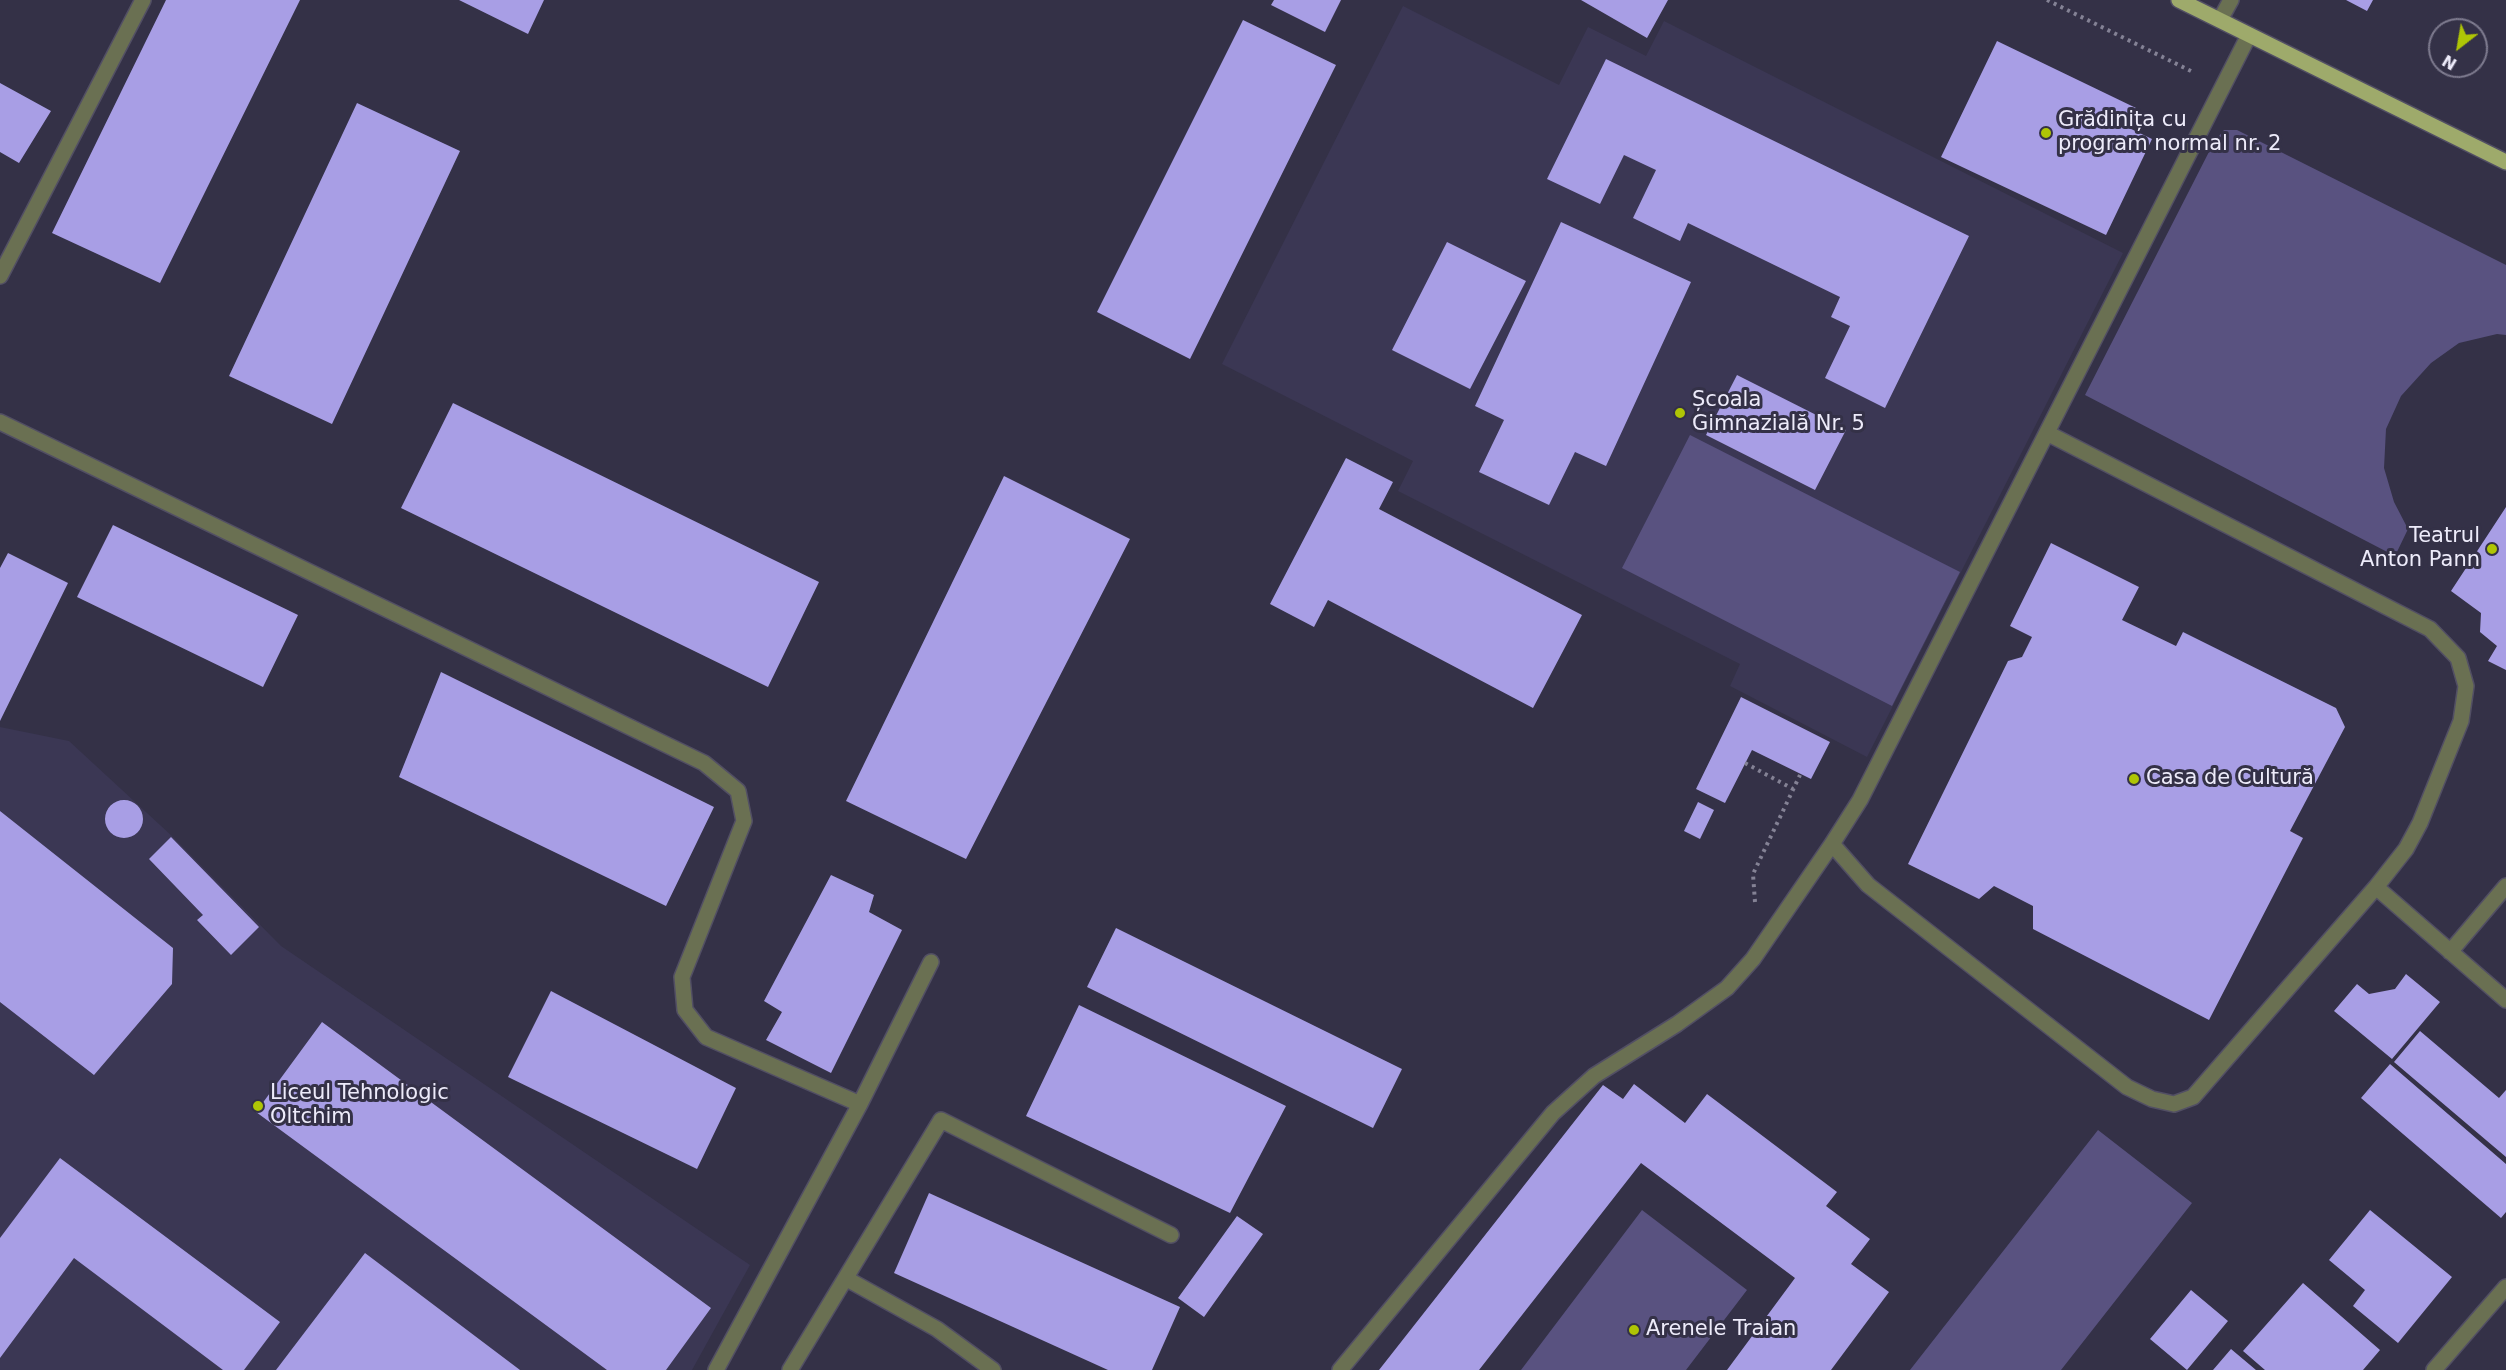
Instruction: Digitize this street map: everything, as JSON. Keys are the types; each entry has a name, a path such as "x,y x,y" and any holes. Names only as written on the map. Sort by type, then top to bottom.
{"main road":[{"path":"2179,0 2506,162"}],"street":[{"path":"0,276 143,0"},
{"path":"2220,20 2231,0"},
{"path":"1340,1370 1553,1113 1594,1076 1677,1024 1727,988 1753,959 1832,844 1860,800 2249,35"},
{"path":"0,422 704,763 738,791 744,821 682,977 685,1010 706,1037 860,1104"},
{"path":"1832,844 1868,885 2127,1088 2152,1099 2174,1104 2193,1096 2376,887 2406,849 2420,824 2461,721 2466,686 2458,658 2430,629 2047,433"},
{"path":"2450,952 2506,886"},
{"path":"2376,887 2506,1000"},
{"path":"716,1370 860,1104 931,962"},
{"path":"790,1370 941,1120 1171,1235"},
{"path":"846,1279 937,1329 993,1370"},
{"path":"2434,1370 2506,1287"}],"path":[{"path":"2048,0 2223,87"},
{"path":"1745,763 1793,789"},
{"path":"1770,935 1761,922 1753,897 1753,874 1800,775"}],"shaded area":[{"name":"Școala Gimnazială Nr. 5","path":"1403,6 1559,85 1588,27 1646,56 1664,21 2123,253 1867,757 1730,686 1740,664 1398,491 1413,461 1222,364"},
{"path":"2224,130 2237,130 2506,265 2506,335 2497,334 2459,343 2431,363 2401,396 2386,429 2384,468 2394,502 2408,529 2395,556 2085,395 2214,142"},
{"path":"1690,435 1960,572 1892,706 1622,568"},
{"name":"Liceul Tehnologic Oltchim","path":"0,727 69,741 173,837 281,946 750,1265 692,1370 0,1370"},
{"path":"2098,1130 2192,1203 2061,1370 1910,1370"},
{"name":"Arenele Traian","path":"1642,1210 1747,1290 1686,1370 1521,1370"}],"building":[{"path":"166,0 300,0 160,283 52,233"},
{"path":"459,0 544,0 528,34"},
{"path":"1274,0 1341,0 1325,32 1271,5"},
{"path":"1581,0 1668,0 1647,38"},
{"path":"2346,0 2373,0 2367,11"},
{"path":"1243,20 1336,65 1190,359 1097,312"},
{"path":"1997,41 2136,108 2127,127 2152,139 2106,235 1941,157"},
{"path":"1606,59 1969,236 1885,408 1825,378 1850,326 1831,317 1840,297 1688,223 1680,241 1633,218 1656,170 1624,155 1600,204 1547,179"},
{"path":"0,83 51,111 19,163 0,152"},
{"path":"357,103 460,151 332,424 229,376"},
{"path":"1561,222 1691,282 1606,466 1575,452 1549,505 1479,472 1504,420 1475,406"},
{"path":"1447,242 1526,281 1470,389 1392,350"},
{"path":"1737,375 1846,430 1815,490 1706,435"},
{"path":"453,403 819,582 768,687 401,508"},
{"path":"1346,458 1393,482 1379,509 1582,615 1533,708 1328,600 1314,627 1270,604"},
{"path":"1004,476 1130,539 966,859 846,801"},
{"name":"Teatrul Anton Pann","path":"2506,507 2506,670 2488,661 2497,646 2480,632 2481,613 2451,591"},
{"path":"113,525 298,615 263,687 77,597"},
{"name":"Casa de Cultură","path":"2051,543 2139,587 2122,620 2176,646 2183,632 2336,708 2345,727 2290,831 2303,838 2209,1020 2033,929 2033,906 1994,886 1979,899 1908,864 2008,661 2022,657 2032,637 2010,626"},
{"path":"8,553 68,583 0,721 0,568"},
{"path":"441,672 714,807 666,906 399,777"},
{"path":"1741,697 1830,742 1811,779 1752,750 1725,803 1696,789"},
{"path":"124,800 138,805 143,819 138,833 124,838 110,833 105,819 110,805"},
{"path":"1698,802 1714,810 1700,839 1684,831"},
{"path":"0,811 173,948 172,984 94,1075 0,1002"},
{"path":"171,837 259,927 231,955 197,920 203,915 149,859"},
{"path":"831,875 874,895 869,912 902,930 831,1073 766,1040 782,1012 764,1001"},
{"path":"1116,928 1402,1069 1373,1128 1087,987"},
{"path":"2406,974 2440,1002 2392,1059 2334,1011 2357,984 2369,994 2395,989"},
{"path":"551,991 736,1088 697,1169 508,1077"},
{"path":"1079,1005 1286,1106 1230,1213 1026,1116"},
{"path":"322,1022 711,1308 666,1370 607,1370 256,1112"},
{"path":"2420,1031 2499,1098 2506,1090 2506,1157 2394,1062"},
{"path":"2390,1064 2506,1164 2506,1212 2501,1218 2361,1098"},
{"path":"1634,1084 1685,1123 1707,1094 1837,1192 1826,1206 1870,1239 1851,1264 1889,1292 1831,1370 1727,1370 1795,1278 1641,1163 1479,1370 1379,1370 1603,1085 1623,1099"},
{"path":"60,1158 280,1322 244,1370 223,1370 74,1258 0,1358 0,1238"},
{"path":"929,1193 1180,1307 1152,1370 1108,1370 894,1273"},
{"path":"2370,1210 2452,1277 2398,1343 2353,1306 2365,1290 2329,1260"},
{"path":"1237,1216 1263,1234 1204,1317 1178,1298"},
{"path":"365,1253 520,1370 276,1370"},
{"path":"2303,1283 2380,1350 2363,1370 2265,1370 2243,1351"},
{"path":"2191,1290 2228,1321 2187,1370 2150,1339"},
{"path":"2231,1349 2256,1370 2213,1370"}],"place":[{"name":"Grădinița cu program normal nr. 2","path":"2046,133"},
{"name":"Școala Gimnazială Nr. 5","path":"1680,413"},
{"name":"Teatrul Anton Pann","path":"2492,549"},
{"name":"Casa de Cultură","path":"2134,779"},
{"name":"Liceul Tehnologic Oltchim","path":"258,1106"},
{"name":"Arenele Traian","path":"1634,1330"}]}
